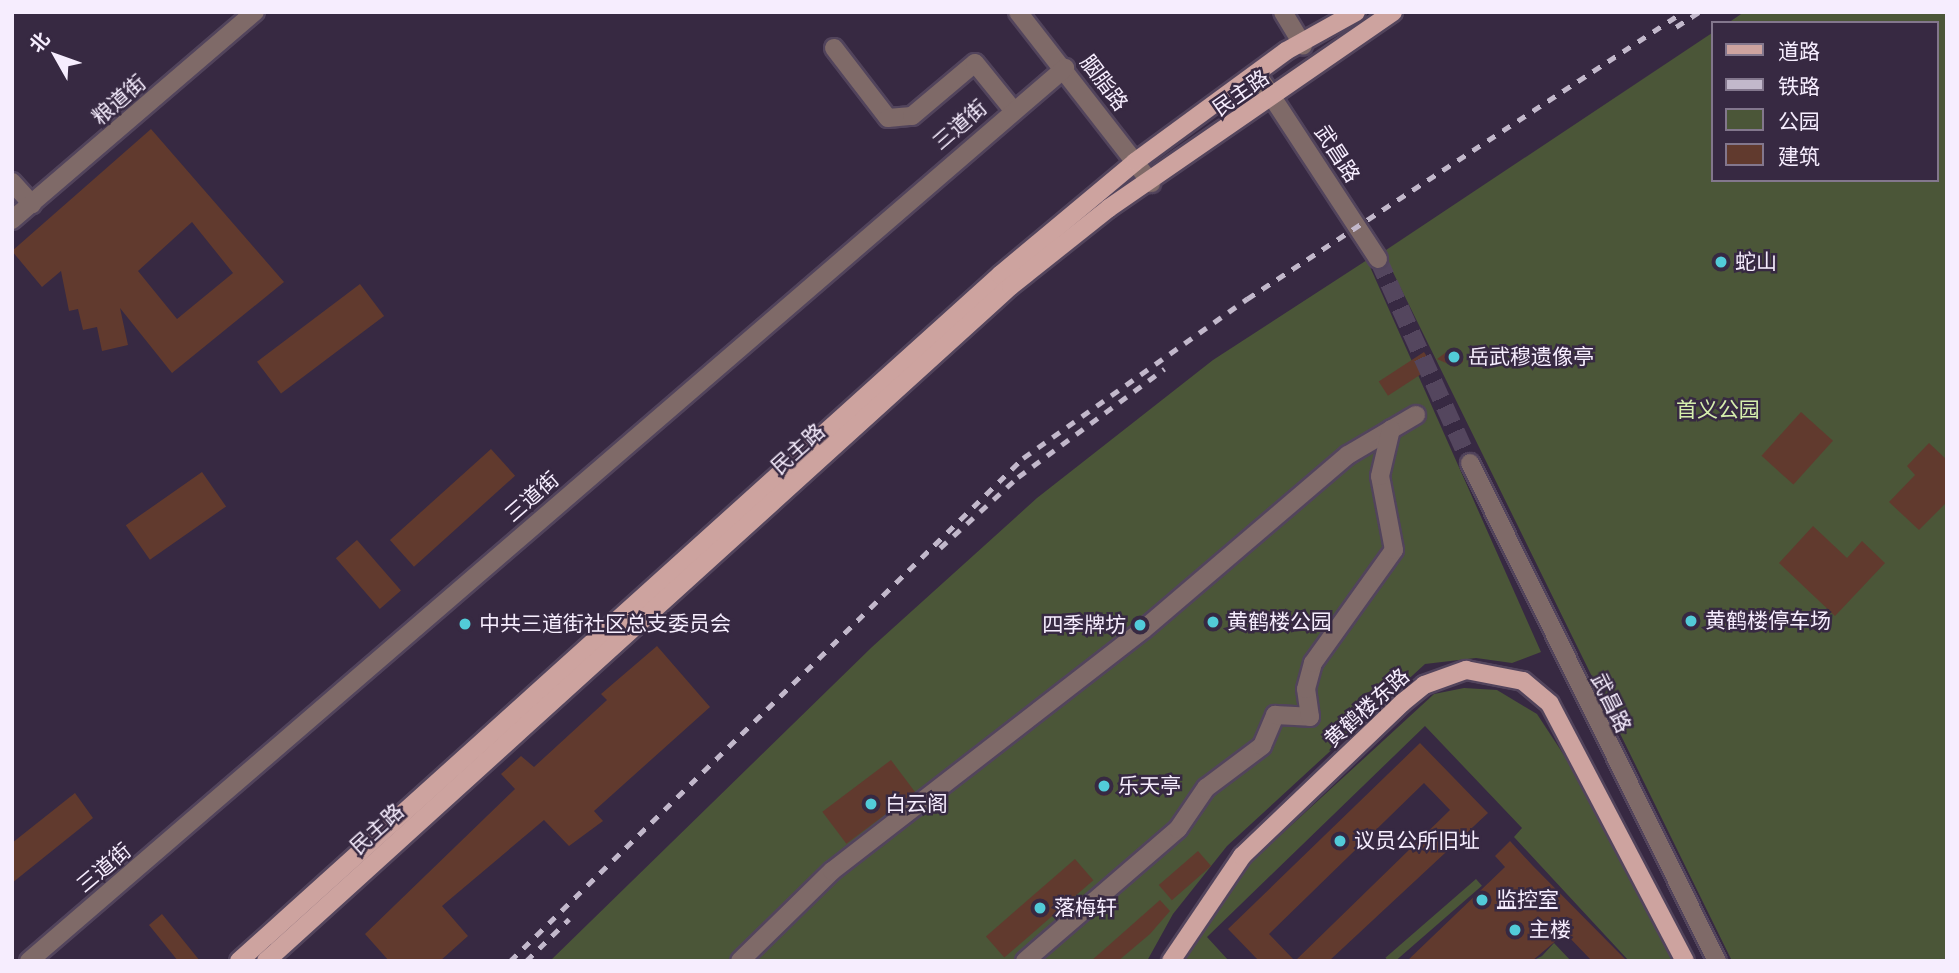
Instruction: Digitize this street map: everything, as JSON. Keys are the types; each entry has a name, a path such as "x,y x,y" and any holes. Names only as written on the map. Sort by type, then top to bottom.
{"main road":[{"name":"民主路","path":"239,961 1000,275 1135,162 1257,74 1356,12"},
{"name":"民主路","path":"266,961 1011,286 1393,12"},
{"name":"黄鹤楼东路","path":"1171,961 1241,856 1402,703 1424,685 1466,670 1523,681 1550,704 1685,961"}],"street":[{"name":"粮道街","path":"12,220 255,12"},
{"name":"胭脂路","path":"1018,12 1065,68 1151,183"},
{"path":"1283,12 1303,45"},
{"path":"834,48 888,118 912,116 975,63 1013,110"},
{"name":"三道街","path":"29,961 1013,110 1065,68"},
{"name":"武昌路","path":"1257,74 1378,259"},
{"path":"12,182 32,204"},
{"path":"740,961 832,871 1144,629 1348,454 1416,415"},
{"path":"1025,961 1178,829 1206,788 1262,746 1275,715 1310,717 1306,689 1313,663 1394,550 1380,476 1391,429"},
{"name":"武昌路","path":"1470,463 1571,674 1717,961"}],"green space":[{"name":"首义公园","path":"1744,12 1947,12 1947,961 1732,961 1383,252 1710,34 1710,182 1938,182 1938,21 1731,21"},
{"name":"黄鹤楼公园","path":"1367,260 1541,652 1512,663 1476,658 1425,664 1227,846 1173,914 1147,961 550,961 872,647 1037,498 1213,360"},
{"path":"1464,688 1497,690 1537,714 1579,778 1673,961 1629,961 1514,837 1522,828 1425,726 1207,937 1229,961 1182,961 1220,897 1247,866 1434,694"},
{"path":"1476,879 1482,886 1395,961 1388,961 1385,958"},
{"path":"1554,943 1571,961 1532,961 1542,956"}],"building":[{"path":"151,129 284,282 172,373 120,308 128,345 102,351 97,327 83,330 78,309 69,311 61,271 42,287 12,251","holes":["192,222 233,273 177,319 138,271"]},
{"path":"360,284 384,316 281,394 257,362"},
{"name":"岳武穆遗像亭","path":"1452,348 1461,351 1463,362 1455,367 1437,359"},
{"path":"1424,352 1433,366 1388,396 1379,381"},
{"path":"1801,412 1833,441 1793,485 1762,456"},
{"path":"1929,443 1947,460 1947,502 1919,530 1889,502 1915,475 1907,466"},
{"path":"491,449 515,476 414,567 390,540"},
{"path":"202,472 226,506 150,560 126,525"},
{"path":"1813,526 1847,558 1862,541 1885,563 1835,616 1779,563"},
{"path":"357,540 401,591 380,609 336,558"},
{"path":"657,646 710,707 594,811 603,821 569,846 544,820 442,906 468,936 440,961 389,961 365,934 515,789 501,774 521,756 534,767 607,700 601,694"},
{"name":"议员公所旧址","path":"1420,743 1488,813 1329,961 1259,961 1228,929","holes":["1424,783 1450,810 1295,961 1269,934"]},
{"name":"白云阁","path":"891,760 915,792 846,844 822,812"},
{"name":"乐天亭","path":"1100,778 1108,778 1113,787 1111,794 1100,796 1095,791 1095,783"},
{"path":"75,793 93,818 12,883 12,843"},
{"path":"1510,841 1627,961 1592,961 1565,933 1532,961 1407,961 1505,867 1495,856"},
{"path":"1198,851 1211,866 1172,900 1159,885"},
{"name":"落梅轩","path":"1075,859 1093,880 1004,958 986,936"},
{"path":"1160,900 1170,911 1150,934 1118,961 1091,961"},
{"path":"162,914 200,961 178,961 149,925"}],"tunnel":[{"path":"1378,259 1470,463"}],"railway":[{"path":"510,961 1023,458 1247,299 1683,12"},
{"path":"1676,27 1699,12"},
{"path":"940,548 1018,477 1164,369"},
{"path":"526,961 569,919"}],"place":[{"name":"蛇山","path":"1721,262"},
{"name":"岳武穆遗像亭","path":"1454,357"},
{"name":"黄鹤楼停车场","path":"1691,621"},
{"name":"黄鹤楼公园","path":"1213,622"},
{"name":"中共三道街社区总支委员会","path":"465,624"},
{"name":"四季牌坊","path":"1140,625"},
{"name":"乐天亭","path":"1104,786"},
{"name":"白云阁","path":"871,804"},
{"name":"议员公所旧址","path":"1340,841"},
{"name":"监控室","path":"1482,900"},
{"name":"落梅轩","path":"1040,908"},
{"name":"主楼","path":"1515,930"}]}
